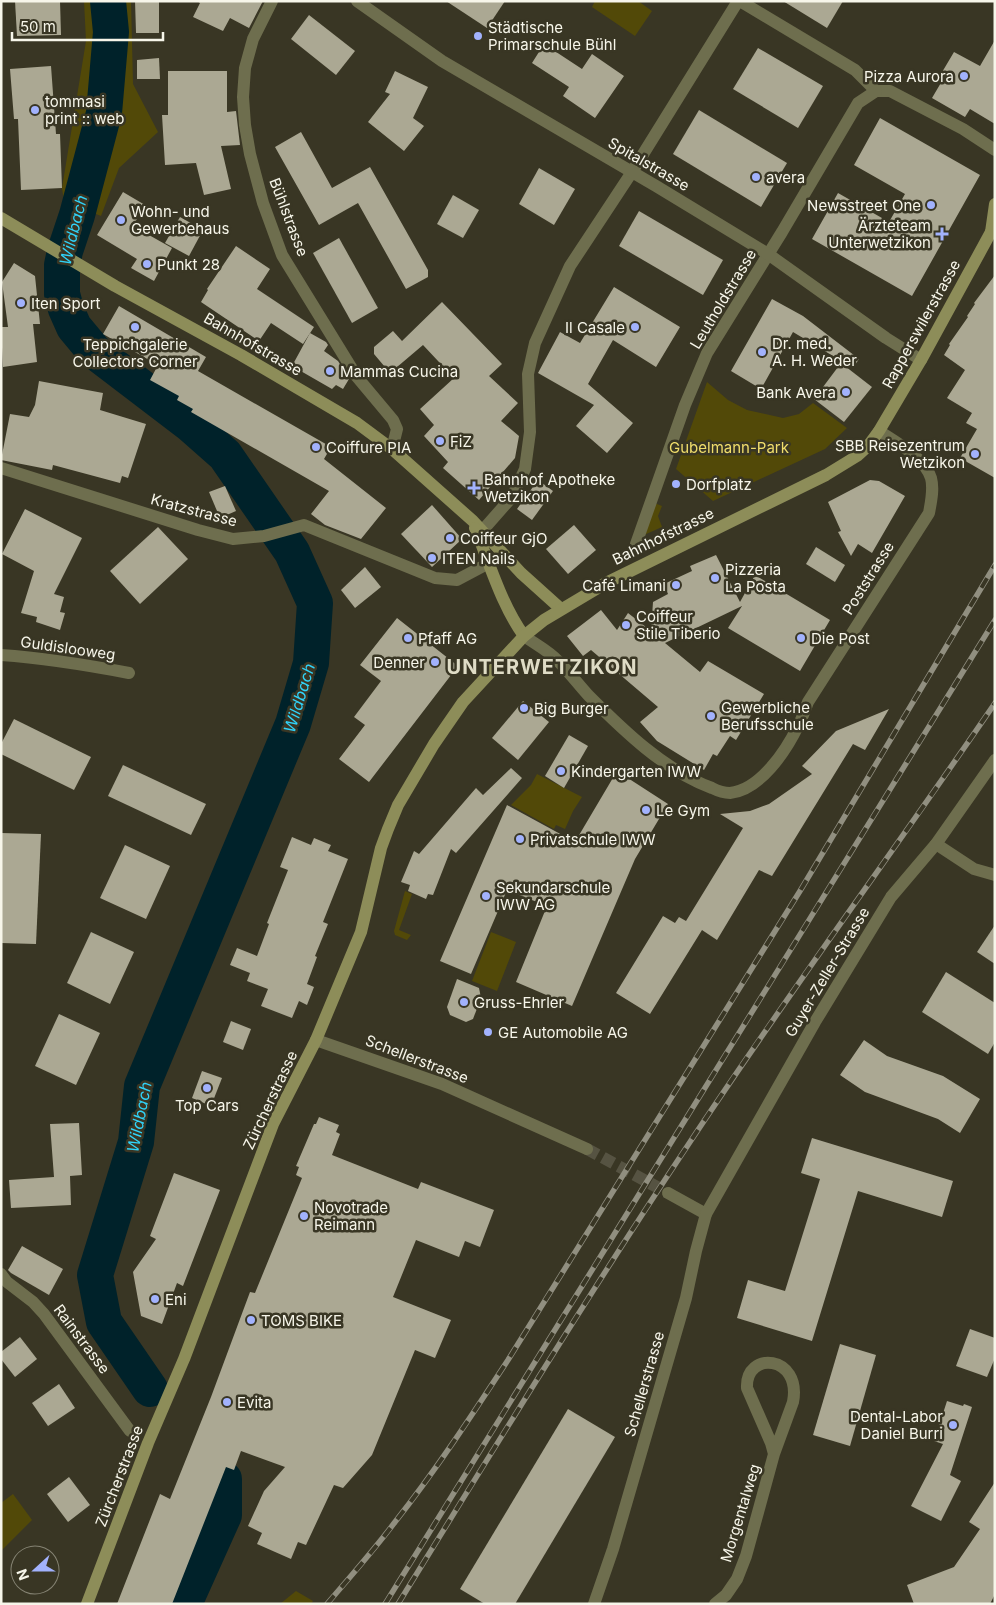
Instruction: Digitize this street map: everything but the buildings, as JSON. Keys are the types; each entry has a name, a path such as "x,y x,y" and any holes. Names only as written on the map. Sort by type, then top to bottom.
{"main road":[{"name":"Rapperswilerstrasse","path":"879,431 921,360 993,230 995,204"},
{"name":"Bahnhofstrasse","path":"1,218 50,246 80,266 232,350 357,423 392,449 477,526 521,573 561,608"},
{"name":"Bahnhofstrasse","path":"477,526 489,563 513,620 524,636 561,608 597,587 845,465 868,446 879,431"},
{"name":"Zürcherstrasse","path":"87,1604 148,1443 184,1359 273,1124 316,1040 361,932 381,848 398,805 434,744 463,702 524,636"}],"street":[{"name":"Bühlstrasse","path":"272,1 253,39 245,68 245,125 250,154 263,203 282,255 357,377 393,420 397,429 392,449"},
{"name":"Spitalstrasse","path":"357,1 442,61 768,254 886,338 921,360"},
{"path":"477,526 512,497 525,469 530,432 528,374 534,343 570,266 632,172 739,1 855,70 876,91 890,91 963,129 995,150"},
{"name":"Leutholdstrasse","path":"636,544 685,405 707,354 858,103 876,91"},
{"name":"Poststrasse","path":"524,636 557,660 587,694 622,728 662,760 700,784 722,792 731,793 744,788 759,779 777,762 798,726 808,702 929,513 932,496 931,478 920,461 879,431"},
{"name":"Kratzstrasse","path":"1,468 198,530 233,539 264,536 304,526 435,578 457,580 489,563"},
{"name":"Guldislooweg","path":"1,656 28,657 129,673"},
{"name":"Guyer-Zeller-Strasse","path":"706,1214 815,1022 891,897 936,844 995,760"},
{"path":"936,844 974,869 995,875"},
{"name":"Schellerstrasse","path":"316,1040 442,1084 588,1149"},
{"path":"668,1193 706,1214"},
{"name":"Schellerstrasse","path":"597,1603 683,1307 706,1214"},
{"name":"Rainstrasse","path":"1,1274 7,1282 33,1302 44,1314 130,1432"},
{"name":"Morgentalweg","path":"715,1604 726,1595 737,1579 746,1556 774,1454 793,1402 794,1384 790,1375 778,1364 769,1363 761,1364 754,1368 747,1379 747,1388 774,1454"}],"green space":[{"path":"84,1 131,1 133,84 158,132 119,168 101,216 64,201 62,188 86,41"},
{"path":"595,1 638,1 652,11 635,36 592,7"},
{"name":"Gubelmann-Park","path":"707,382 728,400 747,410 783,418 799,414 813,403 847,428 825,449 713,501 676,469"},
{"path":"654,505 662,506 658,516 662,527 644,535"},
{"path":"537,774 582,797 565,829 556,825 554,829 511,805 531,785"},
{"path":"405,891 412,894 399,930 411,935 407,940 395,935 394,931"},
{"path":"491,932 516,942 497,991 472,981"},
{"path":"13,1494 32,1520 1,1551 1,1503"},
{"path":"296,1591 313,1601 311,1604 280,1604"}],"waterway":[{"name":"Wildbach","path":"108,1 111,32 104,113 62,265 62,294 66,309 74,327 94,351 191,425 225,455 292,552 315,603 311,663 293,724 142,1086 136,1142 95,1275 104,1322 150,1389"},
{"name":"Wildbach","path":"184,1604 224,1515 224,1479"}],"tunnel":[{"path":"587,1149 668,1193"}],"railway":[{"path":"327,1604 379,1543 425,1482 508,1360 800,891 995,565"},
{"path":"385,1604 995,620"},
{"path":"398,1604 577,1316 688,1145 995,703"}],"place":[{"name":"Städtische Primarschule Bühl","path":"478,36"},
{"name":"Pizza Aurora","path":"964,76"},
{"name":"tommasi print :: web","path":"35,110"},
{"name":"avera","path":"756,177"},
{"name":"Newsstreet One","path":"931,205"},
{"name":"Wohn- und Gewerbehaus","path":"121,220"},
{"name":"Ärzteteam Unterwetzikon","path":"942,234"},
{"name":"Punkt 28","path":"147,264"},
{"name":"Iten Sport","path":"21,303"},
{"name":"Teppichgalerie Collectors Corner","path":"135,327"},
{"name":"Il Casale","path":"635,327"},
{"name":"Dr. med. A. H. Weder","path":"762,352"},
{"name":"Mammas Cucina","path":"330,371"},
{"name":"Bank Avera","path":"846,392"},
{"name":"FiZ","path":"440,441"},
{"name":"Coiffure PIA","path":"316,447"},
{"name":"SBB Reisezentrum Wetzikon","path":"975,454"},
{"name":"Dorfplatz","path":"676,484"},
{"name":"Bahnhof Apotheke Wetzikon","path":"474,488"},
{"name":"Coiffeur GjO","path":"450,538"},
{"name":"ITEN Nails","path":"432,558"},
{"name":"Pizzeria La Posta","path":"715,578"},
{"name":"Café Limani","path":"676,585"},
{"name":"Coiffeur Stile Tiberio","path":"626,625"},
{"name":"Pfaff AG","path":"408,638"},
{"name":"Die Post","path":"801,638"},
{"name":"Denner","path":"435,662"},
{"name":"Big Burger","path":"524,708"},
{"name":"Gewerbliche Berufsschule","path":"711,716"},
{"name":"Kindergarten IWW","path":"561,771"},
{"name":"Le Gym","path":"646,810"},
{"name":"Privatschule IWW","path":"520,839"},
{"name":"Sekundarschule IWW AG","path":"486,896"},
{"name":"Gruss-Ehrler","path":"464,1002"},
{"name":"GE Automobile AG","path":"488,1032"},
{"name":"Top Cars","path":"207,1088"},
{"name":"Novotrade Reimann","path":"304,1216"},
{"name":"Eni","path":"155,1299"},
{"name":"TOMS BIKE","path":"251,1320"},
{"name":"Evita","path":"227,1402"},
{"name":"Dental-Labor Daniel Burri","path":"953,1425"}],"district":[{"name":"UNTERWETZIKON","path":"542,667"}]}
